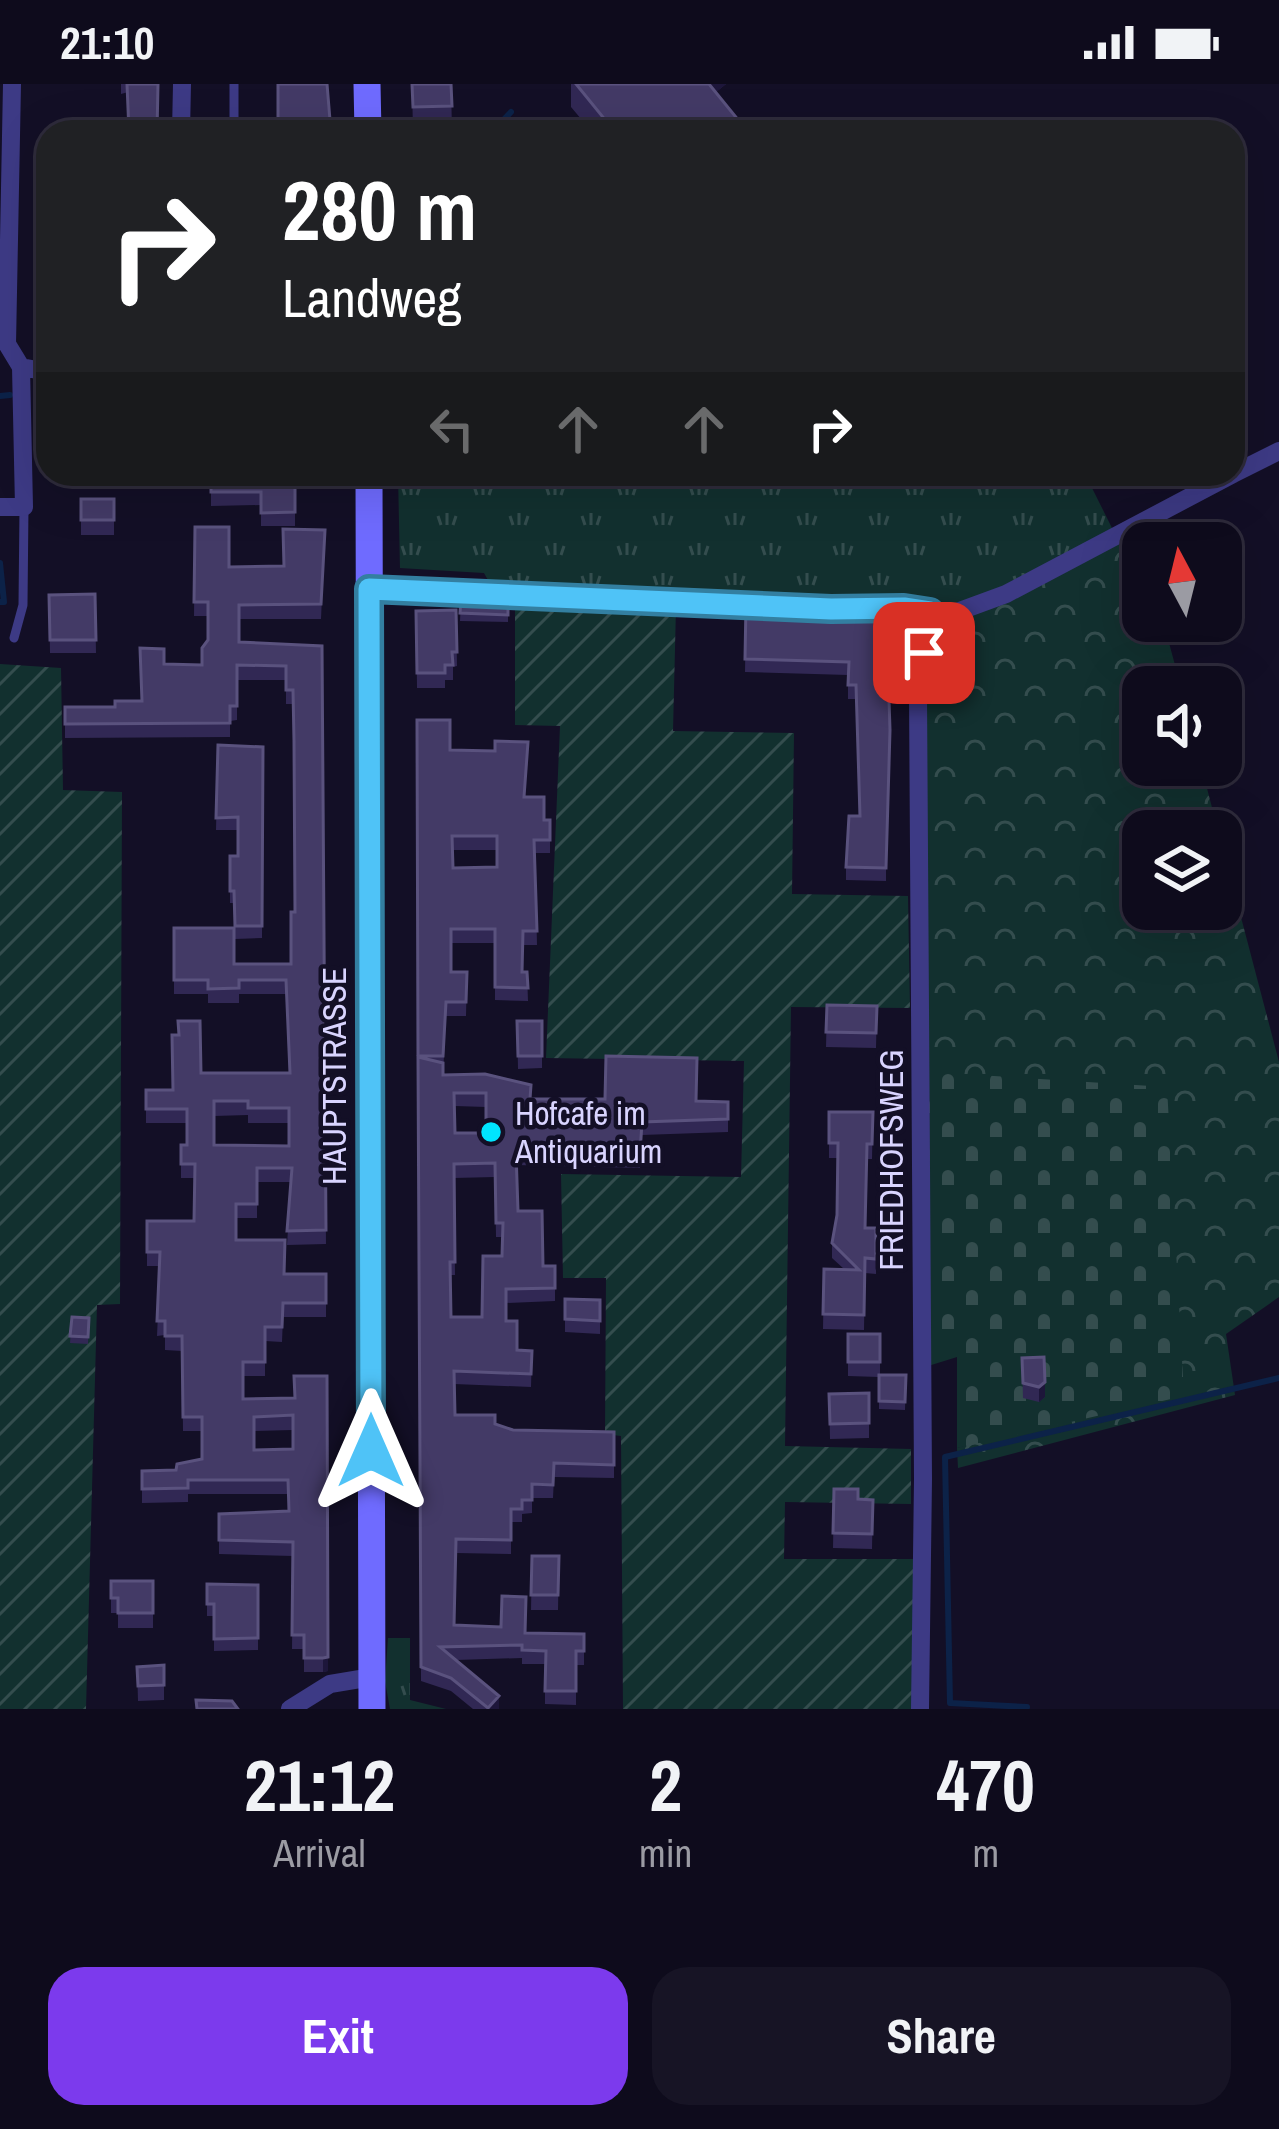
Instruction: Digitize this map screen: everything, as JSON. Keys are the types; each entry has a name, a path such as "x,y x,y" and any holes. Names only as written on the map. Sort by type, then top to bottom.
{"main road":[{"path":"367,84 368,120"},
{"name":"HAUPTSTRASSE","path":"369,486 372,1709"}],"street":[{"path":"0,507 24,507 22,368 7,344 12,84"},
{"path":"181,120 182,84"},
{"path":"22,368 36,370"},
{"path":"1245,468 1279,451"},
{"path":"369,589 957,612 1006,594 1210,486"},
{"name":"FRIEDHOFSWEG","path":"920,1709 918,694 930,612"},
{"path":"290,1709 330,1684 372,1677"}],"lane":[{"path":"234,84 234,120"},
{"path":"14,638 23,605 24,507"}],"green space":[{"path":"398,486 1091,486 1113,530 957,612 493,589 484,573 400,568"},
{"path":"1122,535 1122,642 1169,642 1175,666 1122,666 1122,786 1206,786 1213,810 1122,810 1122,930 1242,930 1242,921 1279,1062 1279,1297 1226,1334 1235,1395 958,1468 957,1448 1122,1399 929,1072 920,695 931,614 956,614"},
{"path":"515,602 676,607 673,731 794,733 792,894 908,896 910,1008 791,1007 785,1446 911,1449 911,1504 785,1502 784,1559 918,1559 913,1709 623,1709 621,1436 605,1434 606,1278 563,1278 561,1174 741,1177 744,1061 546,1058 560,726 515,725"},
{"path":"0,664 61,668 63,790 122,792 120,1304 97,1305 86,1709 0,1709"},
{"path":"929,1072 1167,1087 1184,1396 957,1448 957,1357 928,1366"},
{"path":"388,1638 410,1638 410,1700 446,1709 390,1709 385,1681"}],"building":[{"path":"127,84 158,84 157,120 128,120"},
{"path":"278,84 327,84 330,120 205,120 278,119"},
{"path":"412,84 451,84 452,106 413,107"},
{"path":"576,84 709,84 738,120 605,120"},
{"path":"211,486 295,486 295,512 261,513 261,492 211,492"},
{"path":"81,499 114,499 114,520 81,520"},
{"path":"195,527 229,527 229,567 284,566 283,529 325,530 321,604 239,605 239,642 322,646 326,1230 287,1231 292,1168 257,1168 257,1204 236,1204 236,1240 285,1240 284,1274 326,1274 326,1303 283,1303 282,1327 265,1327 265,1362 243,1362 243,1399 295,1398 294,1376 327,1376 328,1657 323,1658 304,1658 304,1635 292,1635 293,1542 219,1540 219,1514 289,1511 288,1480 188,1480 188,1488 142,1489 142,1471 176,1470 177,1464 202,1459 202,1417 183,1417 182,1336 165,1336 165,1321 157,1321 160,1252 147,1252 147,1221 194,1221 195,1164 181,1164 181,1145 187,1145 187,1109 146,1109 146,1090 173,1090 172,1035 179,1035 178,1021 200,1021 201,1073 290,1073 286,980 239,980 239,988 208,989 208,980 174,980 174,928 234,928 234,964 291,964 294,741 293,690 286,690 286,666 237,665 237,706 230,706 230,723 65,724 65,707 115,707 115,701 142,701 140,648 164,649 164,664 202,665 202,648 208,640 208,602 194,602","holes":["214,1101 248,1101 248,1108 289,1108 289,1146 214,1145","293,1415 293,1449 254,1450 254,1417"]},
{"path":"95,594 96,640 50,640 49,595"},
{"path":"461,599 508,600 508,615 460,613"},
{"path":"746,604 886,609 890,730 886,868 846,867 849,816 860,816 856,685 848,685 849,662 745,659"},
{"path":"456,610 453,665 445,665 445,673 417,673 416,611"},
{"path":"417,720 450,720 450,750 495,751 495,741 528,742 524,797 544,797 550,840 534,840 537,931 523,931 522,972 527,972 528,988 495,987 495,929 451,929 451,972 467,972 466,1002 446,1002 443,1056 418,1056","holes":["452,836 497,836 497,867 453,868"]},
{"path":"218,745 263,747 262,926 235,926 230,856 238,856 238,817 216,818"},
{"path":"827,1005 877,1006 876,1033 826,1032"},
{"path":"517,1021 542,1021 542,1056 518,1056"},
{"path":"606,1056 697,1058 696,1101 728,1102 728,1119 642,1122 640,1154 516,1152 518,1211 542,1211 543,1266 555,1266 555,1288 506,1289 506,1321 517,1321 517,1350 532,1351 531,1374 454,1371 455,1415 495,1415 495,1424 513,1430 614,1432 614,1465 554,1463 553,1485 532,1484 532,1500 522,1500 522,1509 511,1509 511,1540 456,1539 454,1625 501,1627 502,1596 526,1597 525,1633 584,1634 584,1651 576,1651 576,1691 545,1691 546,1651 522,1650 522,1645 440,1647 499,1696 488,1708 451,1678 421,1667 418,1057 443,1063 443,1075 485,1074 531,1085 530,1099 605,1099","holes":["454,1093 486,1093 486,1133 455,1133","495,1163 502,1256 483,1256 482,1317 451,1317 454,1164"]},
{"path":"829,1112 873,1112 872,1144 867,1144 865,1228 876,1228 876,1259 865,1258 864,1315 823,1314 824,1269 859,1270 832,1243 838,1143 829,1143"},
{"path":"565,1299 600,1300 600,1321 565,1319"},
{"path":"72,1317 89,1318 88,1337 70,1336"},
{"path":"848,1334 880,1334 880,1362 848,1362"},
{"path":"1044,1357 1045,1382 1039,1387 1023,1383 1022,1358"},
{"path":"879,1375 906,1375 905,1402 879,1401"},
{"path":"869,1393 869,1423 830,1424 829,1394"},
{"path":"834,1489 858,1489 858,1499 873,1500 872,1534 833,1533"},
{"path":"532,1556 559,1556 558,1595 531,1595"},
{"path":"111,1581 153,1581 153,1613 118,1613 118,1598 111,1598"},
{"path":"207,1584 258,1585 258,1638 214,1639 214,1604 207,1604"},
{"path":"164,1665 164,1685 138,1686 137,1667"},
{"path":"196,1700 232,1701 238,1709 197,1709"}],"waterway":[{"path":"503,120 511,112"},
{"path":"0,396 10,395"},
{"path":"0,563 4,602 0,602"},
{"path":"1027,1707 950,1703 945,1457 1279,1378"}],"place":[{"name":"Hofcafe im Antiquarium","path":"491,1132"}],"route":[{"path":"371,1451 369,589 904,608 930,612 924,653"}]}
